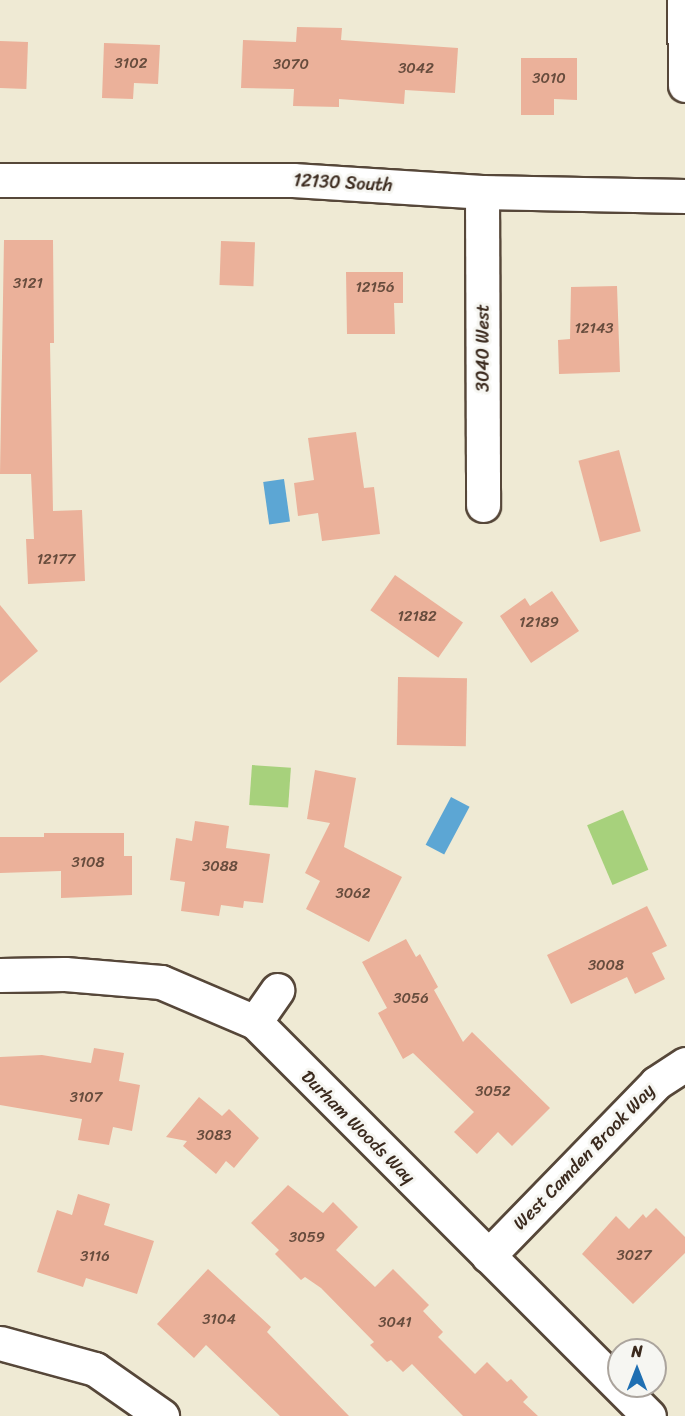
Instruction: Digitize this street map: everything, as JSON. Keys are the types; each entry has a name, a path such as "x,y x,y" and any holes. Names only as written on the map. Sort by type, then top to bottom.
{"street":[{"path":"684,0 685,85"},
{"name":"12130 South","path":"0,180 292,180 482,192 685,196"},
{"name":"3040 West","path":"482,192 483,505"},
{"name":"Durham Woods Way","path":"0,975 65,974 161,982 255,1022 649,1416"},
{"path":"255,1022 277,990"},
{"name":"West Camden Brook Way","path":"488,1256 656,1083 685,1064"},
{"path":"0,1343 95,1369 162,1416"}],"green space":[{"path":"252,765 291,768 288,808 249,805"},
{"path":"623,810 648,870 612,885 587,825"}],"water":[{"path":"284,479 290,522 269,525 263,482"},
{"path":"451,797 470,807 444,855 426,845"}],"building":[{"path":"297,27 342,28 341,40 458,48 455,93 405,90 404,104 339,99 339,107 293,106 294,89 241,88 243,40 296,42"},
{"path":"0,41 28,42 26,89 0,88"},
{"path":"104,43 160,45 158,84 134,83 133,99 102,98"},
{"path":"521,58 577,58 577,100 554,99 554,115 521,115"},
{"path":"4,240 53,240 54,343 50,343 53,511 82,510 85,581 28,584 26,539 34,539 31,474 0,474"},
{"path":"221,241 255,242 253,286 219,285"},
{"path":"346,272 403,272 403,303 394,303 395,334 347,334"},
{"path":"617,286 620,372 559,374 558,340 570,339 571,287"},
{"path":"356,432 364,488 374,487 380,534 322,541 318,513 298,516 294,483 314,480 308,438"},
{"path":"619,450 641,531 600,542 578,461"},
{"path":"395,575 463,623 438,658 370,610"},
{"path":"552,591 579,631 531,663 500,616 525,598 530,606"},
{"path":"0,605 38,651 0,683"},
{"path":"398,677 467,678 466,746 397,745"},
{"path":"315,770 356,778 344,847 402,877 369,942 306,909 320,881 305,873 330,823 307,819"},
{"path":"195,821 229,826 226,848 270,854 263,903 244,901 243,908 221,905 219,916 181,911 185,882 170,880 176,838 192,841"},
{"path":"44,833 124,833 124,856 132,856 132,895 61,898 61,871 0,873 0,837 44,837"},
{"path":"647,906 667,946 652,953 665,979 635,994 627,977 571,1004 547,955"},
{"path":"406,939 416,957 420,954 438,987 434,990 463,1042 472,1032 550,1108 512,1146 498,1132 477,1154 454,1132 474,1112 413,1053 403,1059 378,1013 387,1008 362,962"},
{"path":"94,1048 124,1053 119,1081 140,1085 132,1131 113,1127 109,1145 78,1140 82,1119 0,1105 0,1057 42,1055 91,1063"},
{"path":"199,1097 222,1116 229,1109 259,1138 234,1168 226,1161 216,1174 183,1146 187,1141 166,1137"},
{"path":"288,1185 323,1213 333,1202 358,1227 336,1250 375,1287 393,1269 429,1305 423,1311 443,1332 438,1337 475,1374 487,1362 507,1382 511,1379 528,1397 523,1402 538,1416 463,1416 412,1364 403,1372 391,1360 387,1362 370,1345 374,1342 321,1288 305,1277 301,1280 275,1254 279,1250 251,1223"},
{"path":"78,1194 110,1204 104,1225 154,1241 137,1294 86,1278 83,1287 37,1272 57,1210 72,1215"},
{"path":"656,1208 685,1237 685,1253 633,1304 582,1254 616,1216 629,1229 643,1214 646,1218"},
{"path":"208,1269 271,1327 267,1332 349,1416 280,1416 206,1345 194,1358 157,1324"}]}
